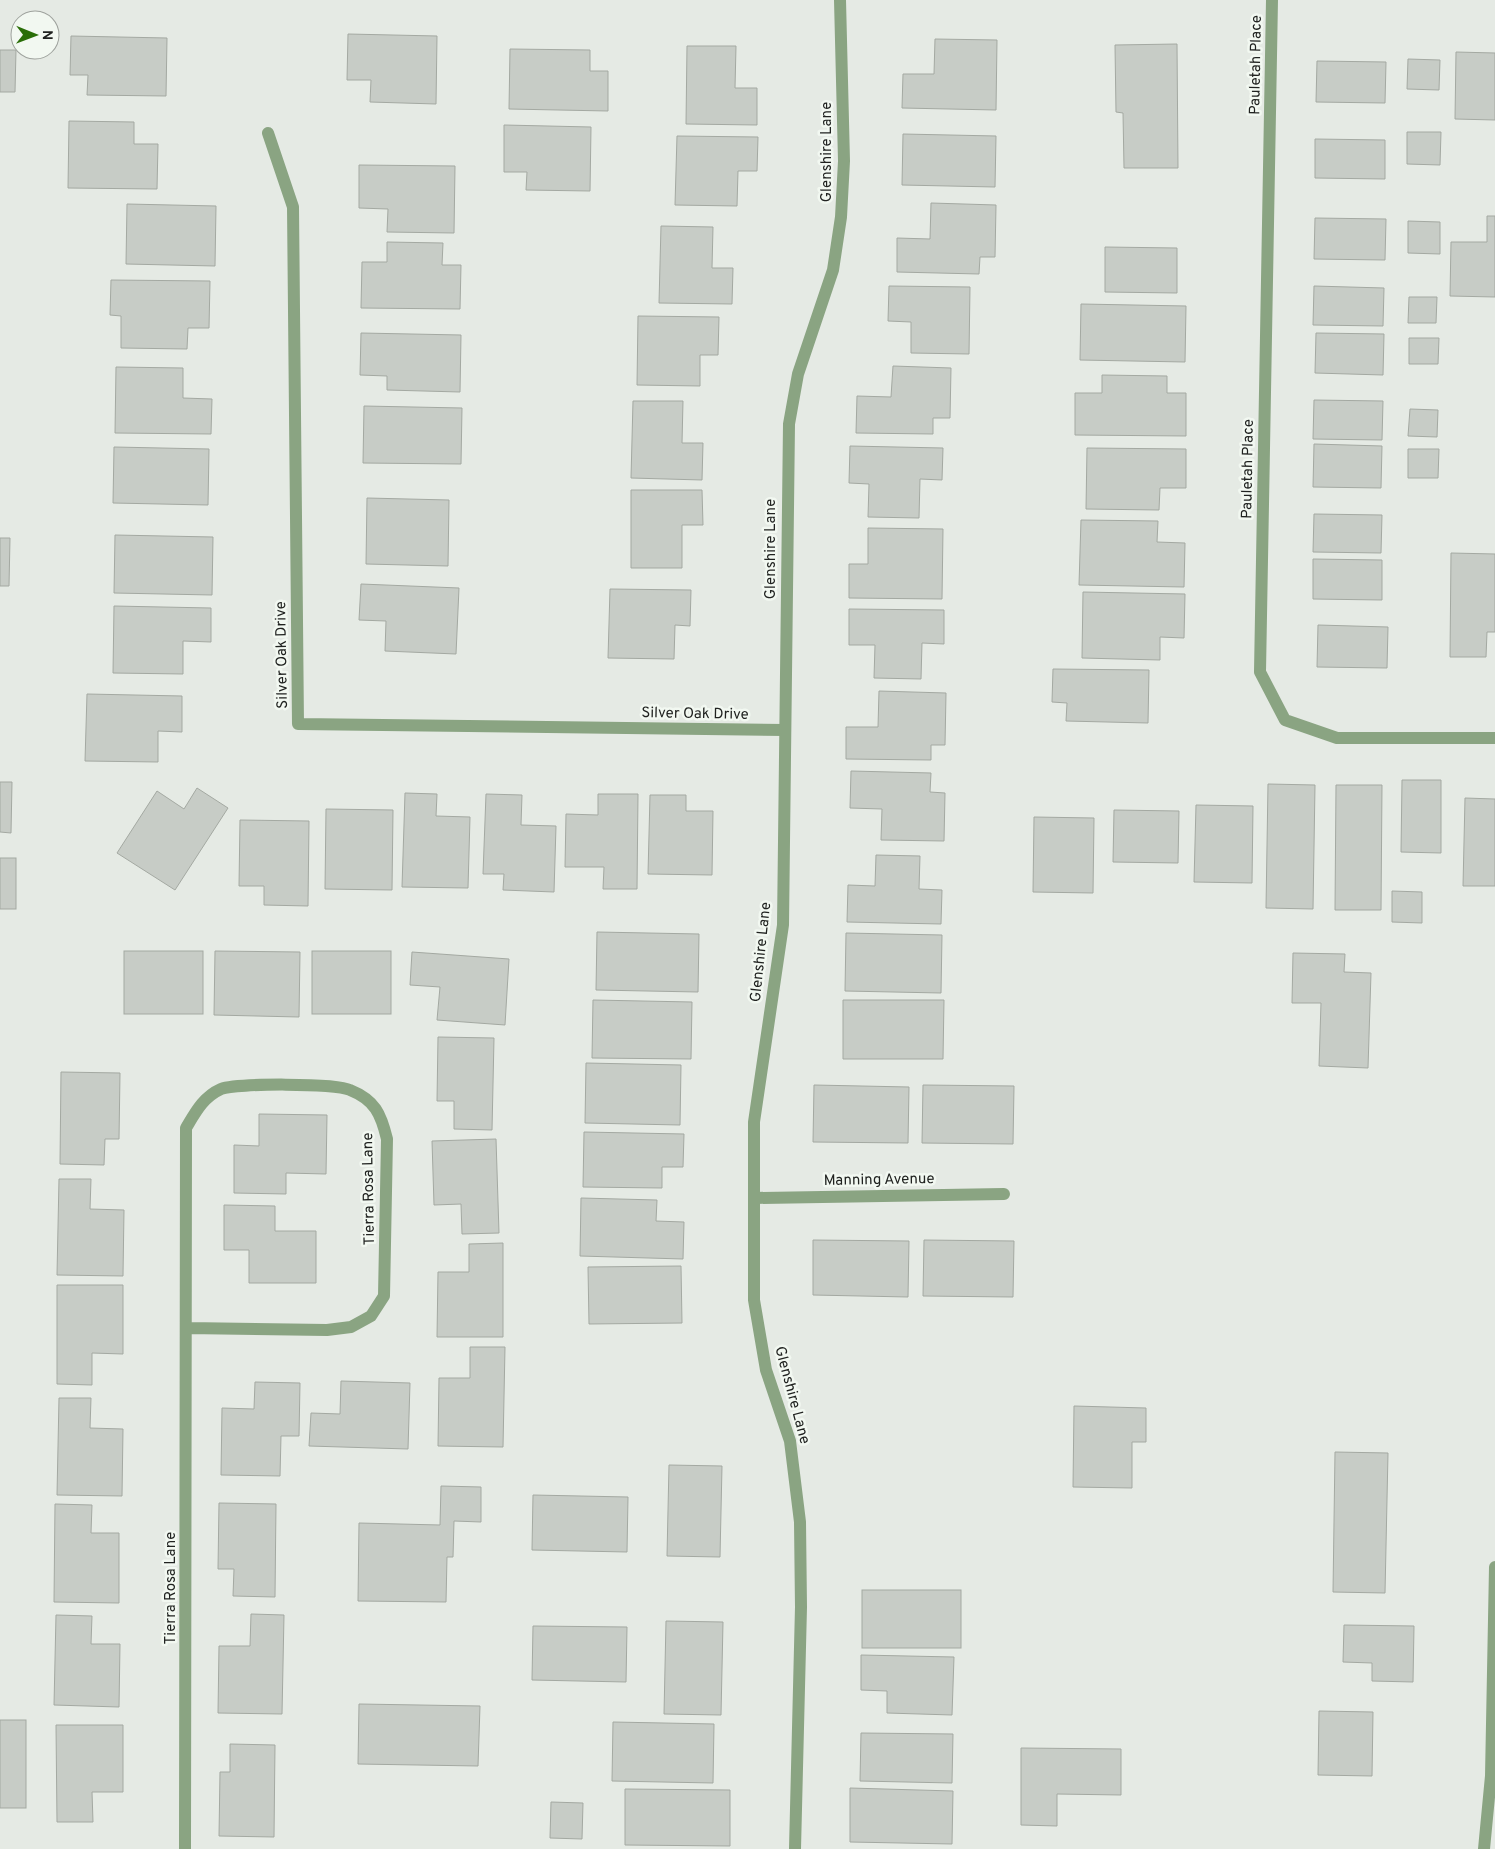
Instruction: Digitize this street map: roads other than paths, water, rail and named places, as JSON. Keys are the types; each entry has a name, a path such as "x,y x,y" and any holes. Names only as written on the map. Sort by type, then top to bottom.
{"street":[{"name":"Glenshire Lane","path":"795,1849 801,1607 800,1522 790,1441 766,1370 754,1300 754,1122 782,926 789,424 798,374 833,270 841,218 844,161 840,0"},
{"name":"Pauletah Place","path":"1272,0 1260,672 1285,720 1336,738 1495,738"},
{"name":"Silver Oak Drive","path":"268,133 293,207 298,724 785,730"},
{"name":"Tierra Rosa Lane","path":"185,1849 186,1128 198,1106 220,1090 245,1084 349,1089 368,1101 382,1115 387,1139 384,1296 371,1316 351,1327 327,1330 187,1328"},
{"name":"Manning Avenue","path":"755,1198 1004,1194"},
{"path":"1484,1849 1491,1776 1495,1567"}]}
